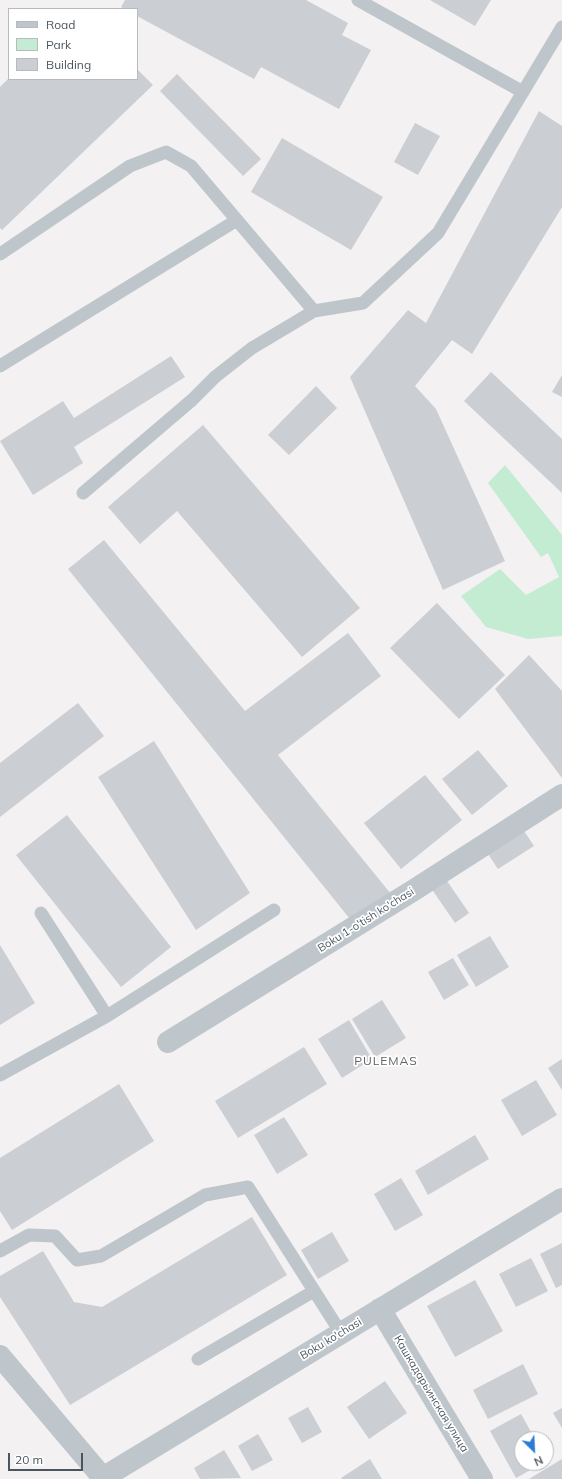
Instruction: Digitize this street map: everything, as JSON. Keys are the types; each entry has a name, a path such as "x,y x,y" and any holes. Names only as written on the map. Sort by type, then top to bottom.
{"street":[{"name":"Boku 1-o'tish ko'chasi","path":"168,1042 414,890 562,795"},
{"name":"Boku ko'chasi","path":"103,1478 562,1198"},
{"name":"Кашкадарьинская улица","path":"380,1309 482,1479"},
{"path":"0,1356 103,1478"}],"lane":[{"path":"358,0 523,92"},
{"path":"83,494 192,400 221,372 252,348 314,311 363,303 438,233 562,27"},
{"path":"0,254 130,166 166,152 192,166 314,311"},
{"path":"0,366 237,220"},
{"path":"0,1075 107,1016 274,910"},
{"path":"41,913 107,1016"},
{"path":"0,1251 29,1235 55,1236 77,1260 101,1256 205,1195 248,1187 341,1333"},
{"path":"198,1359 314,1291"}],"green space":[{"path":"505,465 562,535 562,636 528,639 486,627 461,596 500,569 526,595 559,577 548,553 541,557 488,483"}],"building":[{"path":"125,0 306,0 348,23 342,35 371,50 339,109 261,67 254,79 138,17 138,8 121,7"},
{"path":"430,0 491,0 475,26"},
{"path":"138,70 153,85 2,230 0,228 0,87 8,79 138,80"},
{"path":"177,74 261,159 243,176 160,91"},
{"path":"539,111 562,126 562,207 472,354 452,340 415,386 436,409 505,561 443,590 350,377 408,310 426,323"},
{"path":"415,123 440,136 418,175 394,162"},
{"path":"282,138 383,197 351,250 251,192"},
{"path":"171,356 185,377 74,447 83,463 33,495 0,441 63,401 74,418"},
{"path":"491,372 562,439 562,493 464,401"},
{"path":"562,375 562,397 552,392"},
{"path":"316,386 337,408 289,455 268,435"},
{"path":"203,425 360,608 302,657 177,511 140,544 108,507"},
{"path":"104,540 245,711 348,633 381,676 278,755 391,894 354,924 68,569"},
{"path":"437,603 505,675 459,719 390,648"},
{"path":"529,655 562,691 562,778 495,689"},
{"path":"78,703 104,736 0,817 0,763"},
{"path":"154,741 250,893 196,930 98,777"},
{"path":"478,750 508,786 472,815 442,779"},
{"path":"425,775 462,820 401,869 364,823"},
{"path":"67,815 171,947 121,987 16,855"},
{"path":"522,828 534,846 498,869 486,851"},
{"path":"445,878 469,913 455,923 431,888"},
{"path":"490,936 509,967 476,987 457,955"},
{"path":"0,945 35,1003 0,1025"},
{"path":"453,958 469,985 444,1000 428,972"},
{"path":"382,1000 406,1038 375,1057 352,1019"},
{"path":"349,1020 372,1059 342,1078 318,1039"},
{"path":"304,1047 327,1084 238,1138 215,1101"},
{"path":"562,1059 562,1090 548,1068"},
{"path":"536,1080 557,1115 522,1136 501,1100"},
{"path":"119,1084 154,1141 12,1230 0,1211 0,1158"},
{"path":"284,1117 308,1155 277,1174 254,1135"},
{"path":"475,1135 489,1159 428,1195 415,1171"},
{"path":"401,1178 423,1215 395,1231 374,1194"},
{"path":"252,1217 287,1275 70,1405 0,1297 0,1276 43,1251 74,1302 102,1307"},
{"path":"332,1232 349,1261 318,1279 301,1250"},
{"path":"562,1243 562,1285 556,1288 540,1254"},
{"path":"531,1258 548,1291 516,1307 499,1274"},
{"path":"475,1280 503,1331 455,1357 427,1306"},
{"path":"523,1364 538,1394 488,1419 473,1390"},
{"path":"385,1381 407,1413 369,1439 347,1407"},
{"path":"308,1407 322,1432 302,1443 288,1418"},
{"path":"562,1408 562,1428 553,1413"},
{"path":"521,1414 531,1431 514,1431 514,1471 529,1471 516,1478 490,1431"},
{"path":"258,1434 273,1460 252,1471 238,1446"},
{"path":"224,1450 241,1478 200,1479 194,1468"},
{"path":"370,1459 382,1479 341,1478"},
{"path":"562,1459 562,1479 529,1479 542,1471 554,1471 554,1464"}],"district":[{"name":"PULEMAS","path":"386,1061"}]}
